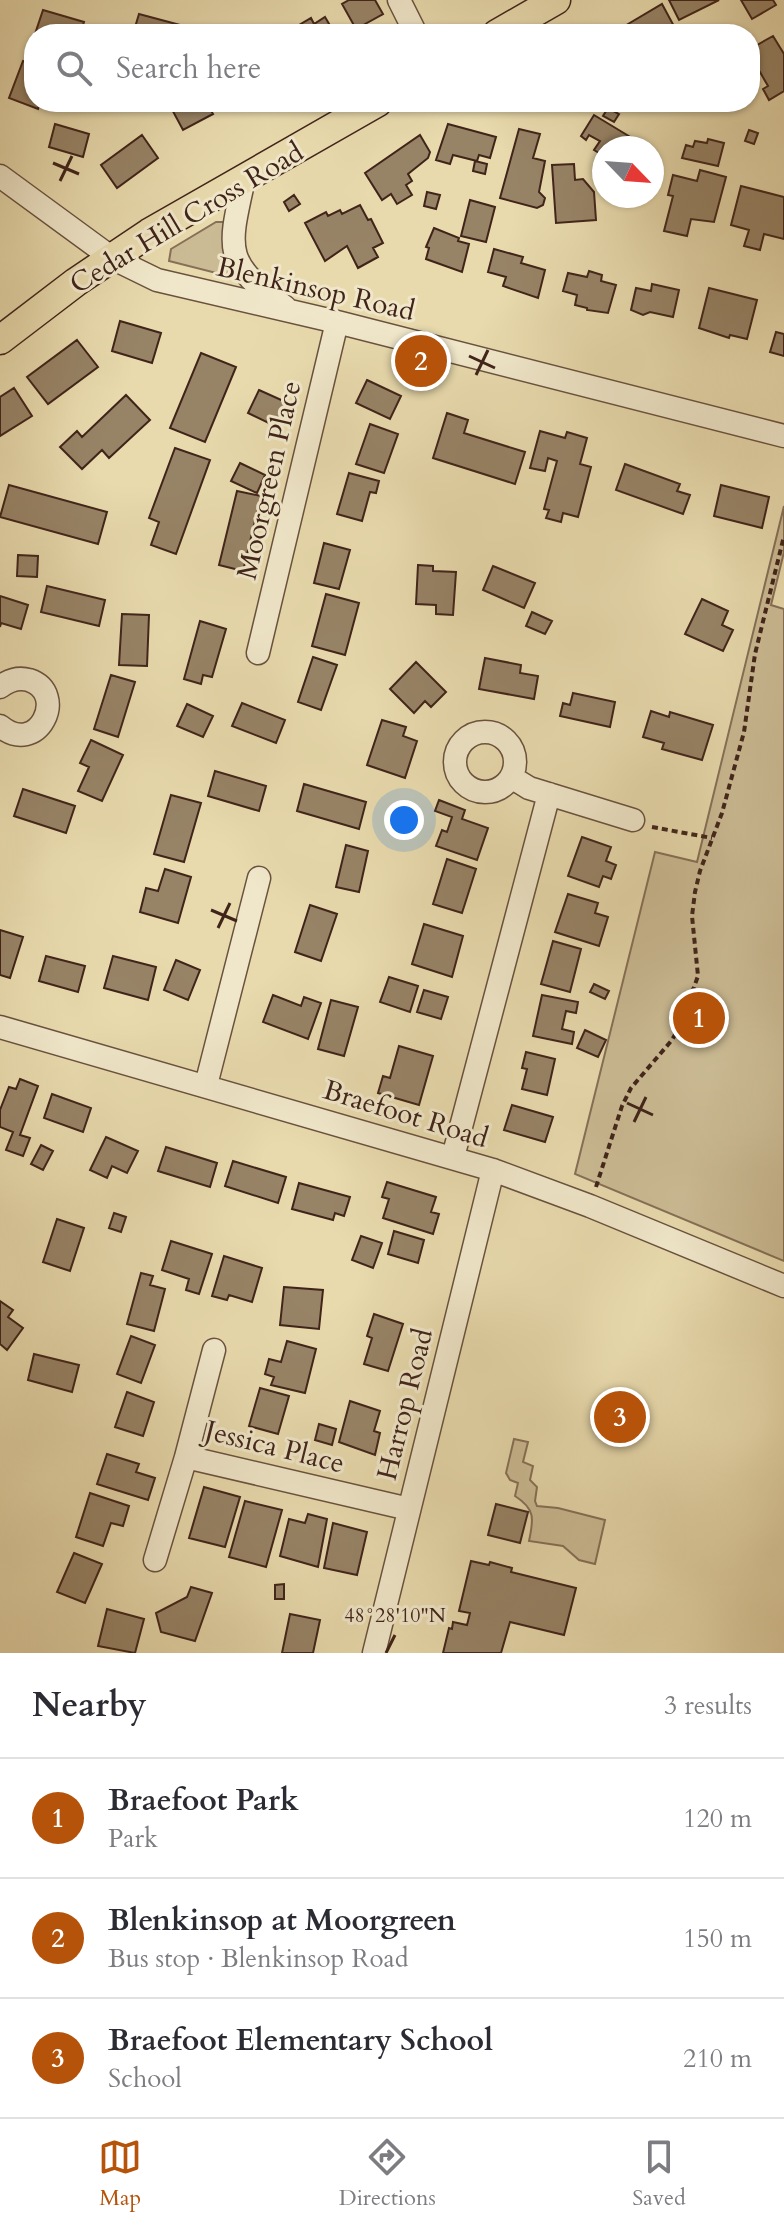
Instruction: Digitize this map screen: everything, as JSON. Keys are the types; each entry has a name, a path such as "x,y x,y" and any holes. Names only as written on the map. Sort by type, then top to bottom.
{"main road":[{"path":"514,24 556,0"},
{"name":"Cedar Hill Cross Road","path":"0,340 76,282 149,233 361,112"}],"street":[{"path":"399,0 411,24"},
{"name":"Blenkinsop Road","path":"0,176 112,258 157,280 337,322 784,436"},
{"path":"244,179 233,235 236,256 247,277 293,312"},
{"name":"Moorgreen Place","path":"258,653 337,322"},
{"path":"0,687 15,679 34,682 41,688 48,706 43,723 28,734 11,733 0,726"},
{"path":"511,777 549,794 633,820"},
{"path":"453,1157 549,794"},
{"path":"206,1085 259,878"},
{"name":"Braefoot Road","path":"0,1027 493,1170 590,1206 784,1286"},
{"name":"Harrop Road","path":"374,1653 493,1170"},
{"name":"Jessica Place","path":"214,1350 186,1457 409,1509"},
{"path":"155,1560 186,1457"}],"path":[{"path":"590,1206 622,1106 631,1088 672,1040 698,976 692,916 700,871 722,813 744,732 755,654 784,536"},
{"path":"633,820 640,826 712,838"}],"shaded area":[{"path":"216,222 225,222 232,275 169,261 171,249"},
{"path":"784,506 784,552 771,605 784,609 784,1261 575,1174 655,852 697,862"},
{"path":"514,1439 528,1442 523,1462 533,1466 530,1480 537,1487 537,1506 605,1520 595,1564 579,1560 563,1546 529,1541 532,1526 530,1510 515,1496 518,1483 510,1480 506,1473"}],"building":[{"path":"349,0 375,0 383,14 365,24 353,24 342,4"},
{"path":"669,0 719,0 679,20"},
{"path":"741,0 773,0 776,5 752,19"},
{"path":"662,4 673,24 628,24"},
{"path":"43,10 84,22 83,24 38,24"},
{"path":"139,14 176,24 136,24"},
{"path":"325,17 329,24 314,24"},
{"path":"773,36 784,54 784,91 769,100 763,89 768,86 760,72 760,43"},
{"path":"23,61 24,61 24,104 9,98"},
{"path":"173,112 213,114 183,130"},
{"path":"606,112 619,114 614,122 603,116"},
{"path":"594,115 629,136 589,135 586,140 581,136"},
{"path":"55,124 89,134 83,157 49,147"},
{"path":"448,124 496,137 490,158 479,155 477,161 453,155 450,164 436,160"},
{"path":"519,129 540,134 533,158 545,161 539,192 545,198 543,205 537,208 500,198"},
{"path":"749,130 758,133 754,144 745,141"},
{"path":"142,135 158,158 117,188 101,165"},
{"path":"420,135 430,152 428,158 408,174 412,181 406,185 412,195 397,204 391,194 382,200 365,173"},
{"path":"708,139 724,143 718,166 682,158 686,145 693,147 695,141 707,143"},
{"path":"475,161 487,164 485,174 473,171"},
{"path":"574,164 575,180 583,179 592,190 596,220 556,223 552,165"},
{"path":"700,170 726,177 714,222 691,219 687,236 664,231 673,196 668,195 673,175 697,181"},
{"path":"741,186 784,197 784,239 764,234 760,250 744,246 749,230 731,225"},
{"path":"427,192 440,195 436,209 424,206"},
{"path":"294,195 300,204 289,211 284,202"},
{"path":"470,200 495,207 486,242 461,236"},
{"path":"360,205 383,243 373,248 378,257 358,268 347,246 325,261 305,223 326,212 328,216 340,210 342,214"},
{"path":"434,228 469,244 462,272 426,259 429,248 426,247"},
{"path":"494,249 523,257 521,263 545,270 538,298 503,286 506,277 488,272"},
{"path":"589,271 602,275 601,281 616,285 608,313 575,305 577,295 563,291 568,273 587,277"},
{"path":"652,284 679,290 673,317 650,312 643,315 631,310 636,288 651,291"},
{"path":"709,288 757,300 747,339 730,335 729,338 699,328"},
{"path":"120,321 161,333 152,363 112,351"},
{"path":"776,332 784,334 784,356 770,352"},
{"path":"77,340 98,367 48,404 27,377"},
{"path":"201,353 236,367 205,442 170,428"},
{"path":"367,380 401,396 390,419 356,403"},
{"path":"14,388 32,416 0,436 0,397"},
{"path":"259,390 288,403 277,427 248,413"},
{"path":"126,395 150,420 109,458 102,450 82,469 60,447 77,431 82,437"},
{"path":"447,413 468,420 464,433 525,452 515,484 433,458"},
{"path":"370,424 398,434 384,473 356,464"},
{"path":"540,431 565,438 567,432 587,438 580,464 591,467 578,517 563,513 561,522 546,518 549,510 544,509 557,461 548,458 545,471 530,468"},
{"path":"175,448 210,460 176,554 151,545 159,522 149,518"},
{"path":"240,463 265,475 257,493 231,481"},
{"path":"625,464 680,484 677,491 690,495 683,514 616,490"},
{"path":"349,473 379,481 376,493 370,492 362,521 337,514"},
{"path":"9,485 107,512 98,544 0,517"},
{"path":"721,485 769,497 762,528 714,516"},
{"path":"237,491 261,496 243,571 219,565"},
{"path":"324,543 350,550 339,589 314,583"},
{"path":"18,555 38,556 37,577 17,576"},
{"path":"418,565 433,566 433,571 456,572 453,615 436,614 436,605 416,604"},
{"path":"493,566 535,583 524,608 483,590"},
{"path":"47,586 105,600 99,626 41,612"},
{"path":"326,594 359,603 345,655 312,646"},
{"path":"0,596 28,605 21,629 1,623 0,627"},
{"path":"702,599 728,611 722,625 733,630 723,651 685,634"},
{"path":"532,612 552,621 545,634 526,626"},
{"path":"122,614 149,615 147,666 119,665"},
{"path":"200,621 226,629 212,677 203,675 201,684 184,679"},
{"path":"313,657 337,665 321,710 298,702"},
{"path":"485,658 521,665 520,673 538,676 534,699 479,689"},
{"path":"416,662 446,692 431,707 425,701 414,713 390,689"},
{"path":"111,675 135,682 118,737 94,729"},
{"path":"573,693 615,702 610,727 560,716 563,703 570,705"},
{"path":"242,703 285,720 276,743 232,726"},
{"path":"187,704 213,716 203,737 177,726"},
{"path":"651,711 669,717 670,712 713,725 702,760 662,749 664,743 643,737"},
{"path":"382,720 406,727 403,736 417,741 405,778 367,765"},
{"path":"91,740 123,755 102,801 78,791 89,767 80,763"},
{"path":"215,771 266,786 259,811 208,796"},
{"path":"304,784 366,802 359,829 297,811"},
{"path":"23,789 75,806 66,833 14,816"},
{"path":"171,795 201,803 184,862 154,854"},
{"path":"439,800 465,810 462,819 488,828 477,860 436,846 442,830 447,832 452,817 435,811"},
{"path":"582,837 611,847 606,861 616,865 611,879 603,876 599,887 568,876"},
{"path":"346,845 368,851 359,892 336,887"},
{"path":"447,859 476,869 462,913 433,904"},
{"path":"165,869 191,877 178,923 140,912 146,888 158,891"},
{"path":"568,894 598,903 595,913 608,917 599,946 555,932"},
{"path":"310,905 337,914 321,961 295,952"},
{"path":"424,924 463,936 452,977 412,964"},
{"path":"0,930 23,937 10,978 0,975"},
{"path":"553,941 581,949 570,992 541,984"},
{"path":"46,956 85,966 78,992 39,981"},
{"path":"113,956 156,967 148,1000 104,988"},
{"path":"176,960 200,970 188,1000 164,990"},
{"path":"389,977 418,986 410,1012 380,1002"},
{"path":"594,984 609,991 605,999 590,992"},
{"path":"424,990 448,997 441,1019 417,1012"},
{"path":"273,995 301,1006 304,997 321,1003 308,1039 263,1022"},
{"path":"542,995 578,1002 576,1013 566,1011 562,1029 574,1032 572,1044 533,1036"},
{"path":"331,1000 358,1007 344,1056 318,1049"},
{"path":"585,1030 606,1040 598,1057 577,1048"},
{"path":"399,1046 433,1056 419,1105 378,1093 383,1076 390,1078"},
{"path":"526,1052 555,1059 547,1095 522,1089 527,1069 522,1068"},
{"path":"20,1079 38,1086 20,1135 30,1138 23,1156 6,1150 13,1132 0,1127 0,1110 9,1087 16,1089"},
{"path":"52,1094 91,1108 83,1132 44,1118"},
{"path":"512,1105 553,1117 545,1142 504,1130"},
{"path":"106,1137 138,1151 127,1173 112,1166 107,1178 90,1170"},
{"path":"41,1145 53,1151 43,1170 31,1164"},
{"path":"166,1147 217,1163 210,1187 158,1171"},
{"path":"233,1161 286,1177 278,1203 225,1186"},
{"path":"387,1182 436,1197 431,1212 439,1214 433,1234 383,1218 389,1199 382,1197"},
{"path":"299,1183 350,1197 344,1216 335,1213 333,1220 292,1209"},
{"path":"114,1213 126,1217 121,1232 109,1228"},
{"path":"57,1219 84,1228 70,1271 43,1262"},
{"path":"394,1231 424,1240 418,1263 388,1254"},
{"path":"361,1236 382,1243 373,1268 352,1260"},
{"path":"171,1241 212,1254 199,1294 186,1290 189,1279 162,1270"},
{"path":"224,1256 262,1268 252,1302 229,1295 227,1300 212,1296"},
{"path":"141,1273 153,1276 150,1285 165,1289 154,1331 127,1324"},
{"path":"284,1287 323,1290 319,1329 280,1325"},
{"path":"0,1301 13,1310 8,1317 23,1328 7,1350 0,1344"},
{"path":"374,1314 403,1324 388,1371 364,1364 372,1338 367,1336"},
{"path":"131,1336 155,1345 141,1383 117,1374"},
{"path":"287,1341 316,1349 305,1393 271,1385 274,1377 265,1374 269,1359 281,1362"},
{"path":"34,1354 79,1365 72,1392 28,1380"},
{"path":"260,1388 289,1396 278,1434 249,1426"},
{"path":"127,1392 154,1402 143,1436 115,1427"},
{"path":"350,1401 380,1411 374,1431 380,1433 375,1455 339,1442"},
{"path":"319,1424 336,1429 332,1445 315,1440"},
{"path":"107,1454 139,1464 136,1472 155,1478 148,1500 97,1484"},
{"path":"204,1487 240,1497 225,1547 189,1538"},
{"path":"90,1493 129,1506 123,1526 111,1523 103,1546 76,1537"},
{"path":"245,1501 282,1510 266,1567 229,1557"},
{"path":"496,1504 528,1512 520,1543 488,1535"},
{"path":"308,1514 327,1519 318,1567 280,1556 289,1519 305,1523"},
{"path":"333,1523 367,1532 357,1575 324,1568"},
{"path":"74,1553 102,1564 85,1603 57,1592"},
{"path":"471,1561 489,1565 490,1562 512,1568 511,1572 576,1588 564,1635 510,1622 501,1653 443,1653 453,1622 467,1625 470,1613 459,1611"},
{"path":"284,1584 284,1599 275,1599 275,1585"},
{"path":"191,1587 212,1593 195,1641 161,1632 156,1613 187,1597"},
{"path":"107,1609 144,1619 135,1653 98,1646"},
{"path":"290,1614 320,1620 313,1653 282,1653"}],"place":[{"name":"Blenkinsop at Moorgreen","path":"421,361"},
{"name":"Braefoot Park","path":"699,1018"},
{"name":"Braefoot Elementary School","path":"620,1417"}]}
